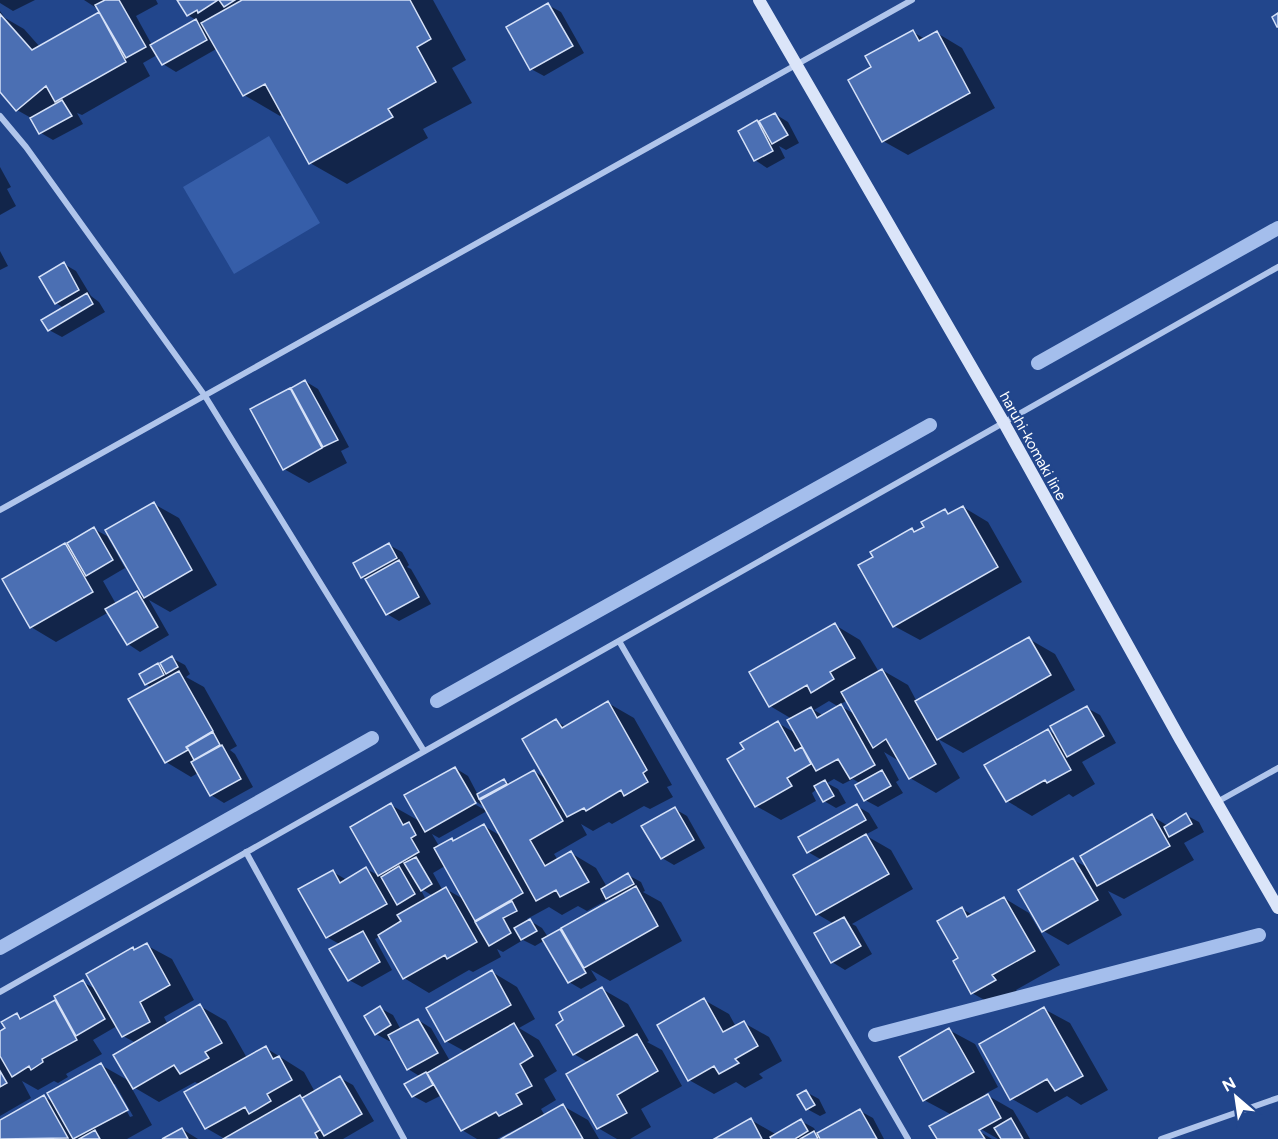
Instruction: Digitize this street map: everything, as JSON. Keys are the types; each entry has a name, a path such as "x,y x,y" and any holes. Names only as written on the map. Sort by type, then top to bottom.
{"main road":[{"name":"haruhi-komaki line","path":"759,0 795,66 1004,423 1216,803 1278,908"}],"street":[{"path":"0,510 912,0"},
{"path":"0,116 26,147 205,396 424,751"},
{"path":"0,992 1278,267"},
{"path":"619,641 908,1139"},
{"path":"1216,803 1278,768"},
{"path":"246,852 404,1139"},
{"path":"1161,1139 1278,1098"}],"shaded area":[{"path":"269,136 320,223 234,274 183,187"}],"building":[{"path":"105,0 119,0 146,47 126,58 95,5"},
{"path":"177,0 218,0 198,13 197,10 187,16"},
{"path":"219,0 235,0 224,7"},
{"path":"242,0 410,0 431,39 417,47 436,82 388,109 393,117 309,164 265,84 243,96 201,23"},
{"path":"548,3 573,46 530,70 506,27"},
{"path":"99,12 126,62 55,102 46,86 16,111 0,92 0,14 32,50"},
{"path":"1278,13 1278,27 1277,27 1272,17"},
{"path":"196,19 207,40 162,65 150,45"},
{"path":"913,30 919,41 937,31 970,93 882,142 848,80 871,67 865,56"},
{"path":"62,100 72,116 39,134 30,118"},
{"path":"775,113 788,135 772,144 759,121"},
{"path":"757,120 773,151 754,161 738,131"},
{"path":"64,262 79,290 55,304 39,277"},
{"path":"87,293 93,304 48,331 41,320"},
{"path":"305,380 338,440 323,447 291,388"},
{"path":"290,388 322,448 283,470 250,409"},
{"path":"154,502 192,570 144,598 105,530"},
{"path":"963,506 998,567 893,627 858,565 873,557 870,552 912,528 914,532 924,527 921,522 945,509 948,514"},
{"path":"94,527 113,560 86,576 67,543"},
{"path":"65,543 93,592 30,628 2,579"},
{"path":"389,543 397,558 361,578 353,563"},
{"path":"399,560 419,597 386,615 365,579"},
{"path":"137,591 158,627 127,645 105,609"},
{"path":"835,623 855,658 830,672 834,679 811,693 807,685 769,707 749,672"},
{"path":"1029,637 1051,675 937,740 915,701"},
{"path":"172,656 178,667 166,674 160,663"},
{"path":"158,663 164,675 145,685 139,674"},
{"path":"882,669 936,764 909,779 886,739 873,748 841,692"},
{"path":"179,671 213,731 186,747 188,750 165,763 128,699"},
{"path":"608,701 647,770 643,773 648,782 624,796 621,790 586,811 584,808 567,817 522,739 556,719 562,728"},
{"path":"841,704 875,765 850,779 838,759 816,771 787,720 811,707 817,718"},
{"path":"1087,706 1104,736 1067,757 1050,726"},
{"path":"778,721 795,751 802,747 811,764 787,778 792,786 755,807 727,759 744,749 740,743"},
{"path":"1048,729 1071,770 1047,783 1045,780 1006,802 984,765"},
{"path":"213,732 220,745 194,760 187,747"},
{"path":"222,745 241,779 210,796 191,762"},
{"path":"455,767 476,803 425,832 404,795"},
{"path":"534,770 563,821 530,840 545,866 571,851 589,882 560,897 556,890 536,901 480,800"},
{"path":"882,770 891,786 864,801 855,785"},
{"path":"504,779 507,784 479,799 477,794"},
{"path":"825,780 834,796 823,802 814,786"},
{"path":"391,803 403,825 409,822 416,835 411,838 419,852 378,876 350,827"},
{"path":"857,804 866,820 807,853 798,837"},
{"path":"675,807 694,840 661,859 641,826"},
{"path":"1186,813 1192,824 1169,837 1164,827"},
{"path":"1152,814 1170,846 1097,886 1080,856"},
{"path":"484,824 523,893 475,921 434,848 452,838 453,841"},
{"path":"866,834 889,874 816,915 793,875"},
{"path":"416,857 432,884 421,891 404,863"},
{"path":"1073,858 1098,900 1042,932 1018,890"},
{"path":"399,866 415,894 397,905 381,877"},
{"path":"366,867 387,904 326,938 298,889 333,870 340,883"},
{"path":"628,873 634,884 606,899 601,889"},
{"path":"636,886 658,926 584,968 561,928"},
{"path":"446,887 477,942 447,959 445,955 403,979 378,935 401,921 397,915"},
{"path":"1004,897 1035,951 992,975 996,980 971,994 953,961 958,958 937,921 962,907 967,917"},
{"path":"512,901 517,911 503,918 511,933 489,946 475,922"},
{"path":"844,917 861,946 831,963 814,933"},
{"path":"530,919 537,931 521,940 514,928"},
{"path":"560,929 586,973 568,983 542,939"},
{"path":"363,931 380,962 348,981 329,949"},
{"path":"147,943 170,985 140,1002 150,1022 122,1037 86,974 133,947 134,950"},
{"path":"492,970 511,1005 445,1042 426,1008"},
{"path":"83,980 105,1019 76,1036 54,996"},
{"path":"602,987 624,1026 573,1055 556,1025 563,1020 559,1012"},
{"path":"704,998 723,1032 744,1021 758,1046 735,1059 739,1063 719,1074 714,1066 688,1081 657,1025"},
{"path":"55,1000 77,1040 42,1059 43,1062 31,1070 29,1066 12,1077 0,1056 0,1031 5,1028 1,1022 17,1013 20,1019"},
{"path":"200,1004 222,1043 205,1052 209,1058 180,1074 174,1065 133,1089 113,1055"},
{"path":"380,1006 391,1025 375,1035 364,1016"},
{"path":"1044,1007 1083,1076 1055,1091 1047,1079 1010,1100 979,1044"},
{"path":"418,1019 438,1053 407,1070 388,1035"},
{"path":"514,1023 533,1056 520,1064 532,1086 516,1094 522,1104 499,1116 496,1112 461,1131 427,1073"},
{"path":"949,1028 974,1072 923,1101 899,1057"},
{"path":"637,1034 658,1071 617,1095 627,1113 597,1129 566,1074"},
{"path":"266,1046 273,1059 279,1056 292,1080 267,1094 271,1101 249,1114 245,1107 205,1129 184,1092"},
{"path":"101,1063 128,1110 73,1139 47,1093"},
{"path":"0,1071 7,1083 0,1087"},
{"path":"426,1072 433,1085 412,1097 404,1084"},
{"path":"340,1076 362,1114 324,1136 302,1098"},
{"path":"806,1090 815,1105 806,1110 797,1095"},
{"path":"988,1094 1001,1118 979,1130 985,1139 937,1139 929,1126"},
{"path":"44,1095 68,1138 0,1139 0,1120"},
{"path":"300,1095 320,1130 315,1133 318,1139 223,1139"},
{"path":"563,1104 583,1139 501,1139"},
{"path":"860,1109 877,1139 820,1139 817,1133"},
{"path":"751,1118 762,1139 714,1139"},
{"path":"1011,1118 1023,1139 1001,1139 994,1128"},
{"path":"801,1119 808,1131 795,1139 771,1139 770,1137"},
{"path":"182,1128 188,1139 162,1139"},
{"path":"95,1130 100,1139 79,1139"},
{"path":"814,1131 818,1139 800,1139"}],"waterway":[{"path":"1038,363 1278,228"},
{"path":"437,701 930,425"},
{"path":"0,948 372,738"},
{"path":"875,1035 1259,935"}]}
